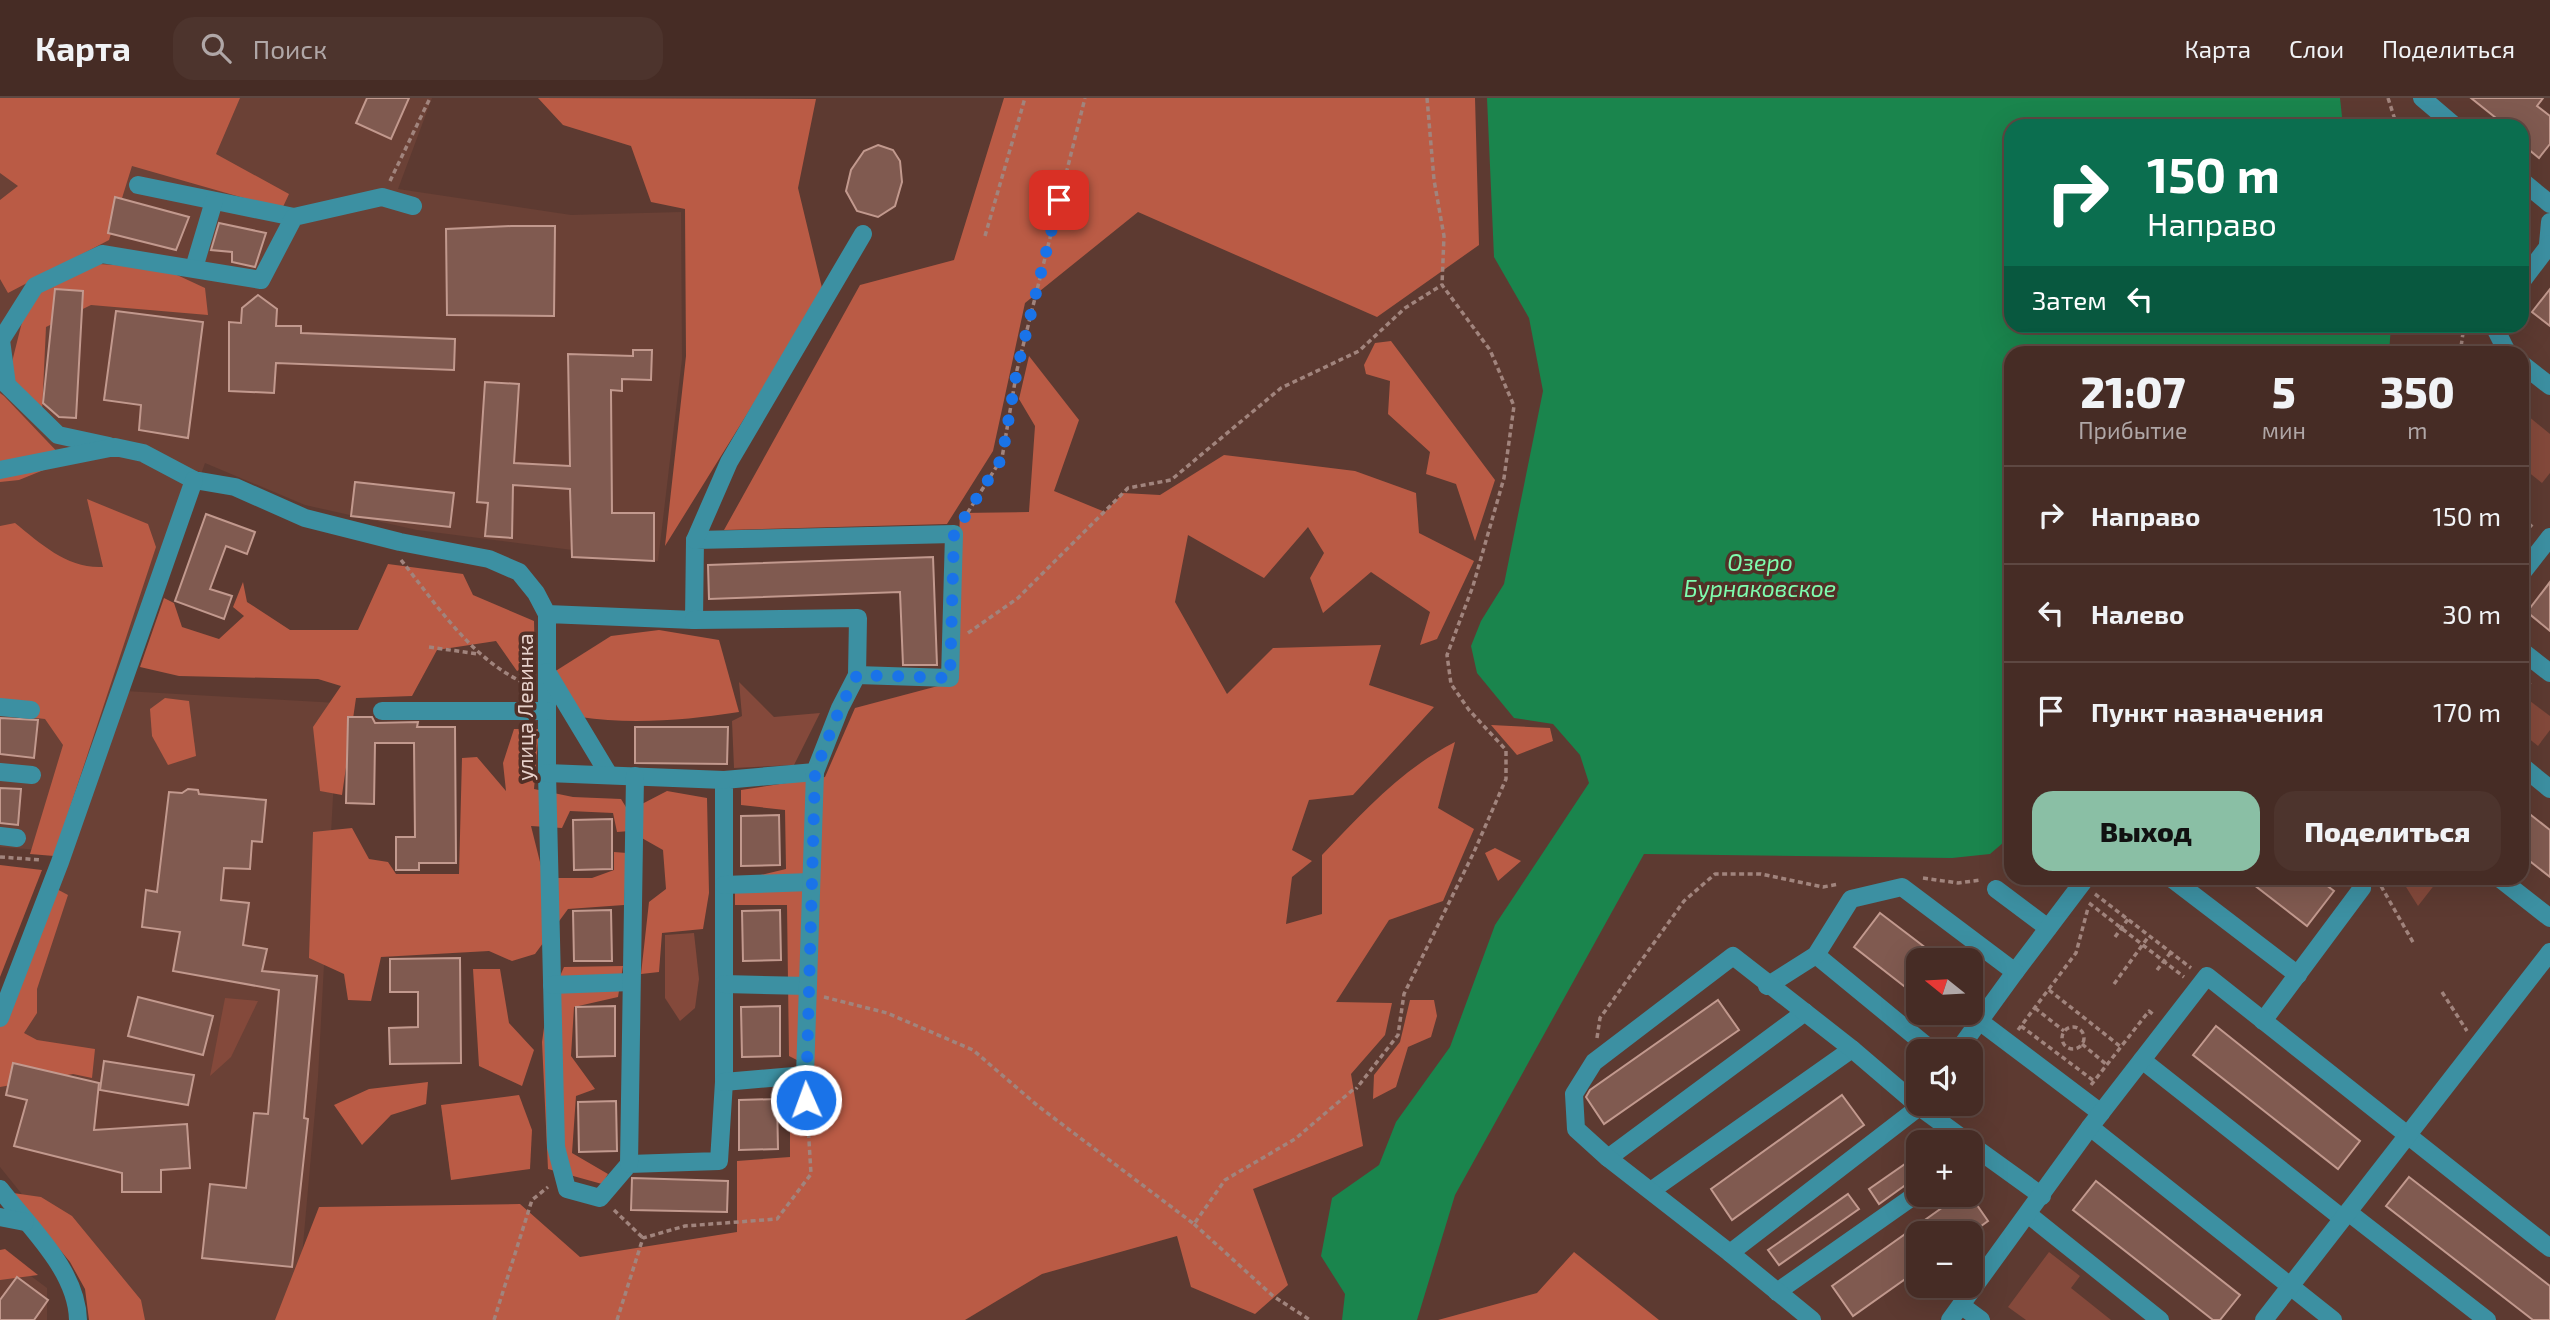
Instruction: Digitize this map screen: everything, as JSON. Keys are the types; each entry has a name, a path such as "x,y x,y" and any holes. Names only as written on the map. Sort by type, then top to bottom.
{"street":[{"path":"2421,98 2446,119"},
{"path":"138,185 294,217 382,197 413,206"},
{"path":"2529,187 2550,204"},
{"path":"194,268 214,201"},
{"path":"1,340 35,286 102,254 261,280 294,217"},
{"path":"2529,271 2549,244 2550,222"},
{"path":"694,620 695,540 729,462 813,325 863,234"},
{"name":"улица Левинка","path":"1,340 7,385 58,435 143,453 194,480 235,487 305,518 489,559 519,572 536,593 547,614 547,773 556,1147 563,1174"},
{"path":"2529,370 2550,386"},
{"path":"0,470 115,447"},
{"path":"0,1018 60,862 194,480"},
{"path":"695,540 954,534 950,678 857,675"},
{"path":"2529,564 2549,539"},
{"path":"547,614 694,620 858,618 857,675 840,708 815,772 805,1075 724,1082"},
{"path":"2529,656 2550,673"},
{"path":"547,672 610,775"},
{"path":"382,711 547,702"},
{"path":"0,707 31,710"},
{"path":"0,772 32,775"},
{"path":"547,773 724,780 815,772"},
{"path":"2529,772 2550,789"},
{"path":"563,1174 567,1189 600,1198 629,1164 635,776"},
{"path":"629,1164 719,1161 724,1082 724,780"},
{"path":"724,885 811,882"},
{"path":"1994,884 2048,928"},
{"path":"1983,1013 2081,885"},
{"path":"2180,885 2298,975"},
{"path":"2263,1021 2362,888 2360,885"},
{"path":"2507,885 2550,918"},
{"path":"1767,986 1815,955 1851,899 1902,887 2015,971"},
{"path":"2264,1320 2550,952"},
{"path":"1815,955 1918,1039"},
{"path":"1812,1320 1652,1190 1608,1158 1576,1129 1574,1094 1594,1062 1733,956 1767,986 1805,1012 1906,1093"},
{"path":"1980,1320 1956,1313 2095,1120 2142,1060 2199,977 2263,1021 2550,1248"},
{"path":"552,985 631,982"},
{"path":"724,984 808,990"},
{"path":"1608,1158 1805,1012"},
{"path":"1983,1024 2008,1042 2095,1120 2333,1320"},
{"path":"1652,1190 1852,1049"},
{"path":"2142,1060 2487,1320"},
{"path":"1730,1253 1909,1116"},
{"path":"1934,1116 1951,1130"},
{"path":"1983,1156 2042,1196"},
{"path":"0,1189 59,1266 78,1299 78,1320"},
{"path":"1777,1292 1906,1201"},
{"path":"2029,1215 2160,1320"},
{"path":"0,1217 25,1222"}],"path":[{"path":"382,197 430,98"},
{"path":"985,236 1025,98"},
{"path":"954,534 1002,458 1017,370 1085,98"},
{"path":"1194,1224 1225,1180 1295,1139 1357,1087 1398,1035 1404,994 1474,852 1506,779 1506,750 1469,710 1451,684 1447,655 1473,586 1504,478 1514,406 1490,351 1442,285 1444,236 1434,180 1427,98"},
{"path":"2388,98 2395,119"},
{"path":"951,645 1018,598 1128,488 1171,480 1281,388 1359,351 1405,308 1442,285"},
{"path":"383,537 480,654 547,702"},
{"path":"429,647 480,654"},
{"path":"0,857 60,862"},
{"path":"1594,1062 1600,1018 1684,901 1715,874 1761,874 1823,887 1850,882"},
{"path":"1917,878 1994,884"},
{"path":"2380,885 2414,944"},
{"path":"2008,1042 2076,953 2092,892 2171,952 2199,977"},
{"path":"2089,903 2164,961 2199,977"},
{"path":"2115,936 2128,919"},
{"path":"2114,984 2149,936"},
{"path":"2157,970 2171,952"},
{"path":"808,990 887,1013 974,1050 1038,1106 1194,1224 1273,1296 1310,1320"},
{"path":"2049,990 2121,1047"},
{"path":"2442,992 2477,1046"},
{"path":"2035,1008 2064,1031"},
{"path":"2080,1029 2087,1020"},
{"path":"2021,1026 2094,1081"},
{"path":"2064,1031 2074,1027 2080,1029 2084,1035 2082,1044"},
{"path":"2064,1031 2062,1038 2066,1046 2074,1048 2082,1044"},
{"path":"2082,1044 2107,1065"},
{"path":"2059,1055 2066,1046"},
{"path":"643,1238 685,1226 777,1219 811,1174 805,1075"},
{"path":"494,1320 532,1200 563,1174"},
{"path":"600,1198 643,1238"},
{"path":"617,1320 643,1238"}],"shaded area":[{"path":"0,98 432,98 398,189 571,215 681,212 682,359 658,561 417,530 305,505 205,463 125,691 338,703 318,1077 300,1279 281,1320 111,1320 107,1300 0,1167 0,1031 66,852 0,847"},
{"path":"0,98 240,98 216,154 289,194 282,209 132,166 109,240 8,293 0,279 0,200 18,186 0,173"},
{"path":"538,98 816,99 798,188 823,292 665,546 686,356 685,209 651,202 631,146 563,125"},
{"path":"1004,98 1475,98 1479,245 1377,317 1138,212 1025,303 993,451 947,524 724,530 860,285 954,260"},
{"path":"99,264 162,268 205,288 208,315 91,305 46,327 42,412 9,374 24,314 43,287"},
{"path":"1391,341 1495,480 1475,541 1456,484 1426,474 1430,452 1388,414 1390,381 1366,374 1364,365 1375,343"},
{"path":"1029,356 1079,420 1054,491 1105,512 1123,493 1160,495 1224,455 1355,471 1416,493 1419,533 1474,561 1437,639 1420,645 1430,612 1371,572 1323,613 1310,578 1324,553 1308,527 1264,578 1188,535 1175,602 1227,694 1273,648 1381,645 1369,685 1434,707 1353,795 1309,800 1292,850 1312,861 1292,877 1286,924 1322,914 1322,855 1400,778 1455,742 1438,808 1474,829 1443,901 1389,920 1336,1002 1392,1003 1385,1035 1351,1074 1363,1146 1253,1189 1288,1285 1255,1314 1191,1287 1177,1236 1042,1274 965,1320 275,1320 319,1207 520,1204 580,1257 737,1232 737,1161 790,1157 790,1088 834,1079 789,1056 787,905 735,905 735,881 786,869 785,810 741,805 741,790 825,777 855,708 953,682 960,513 1029,512 1035,426 1019,399"},
{"path":"0,393 66,461 19,480 0,482"},
{"path":"2529,417 2550,434 2550,473 2542,483 2529,473"},
{"path":"87,499 148,524 156,547 54,856 30,854 63,745 45,719 0,714 0,526 15,523 56,554 78,564 103,567"},
{"path":"388,564 463,574 473,595 534,621 535,664 517,671 496,641 437,650 412,696 356,698 342,795 320,791 313,727 341,686 318,679 179,676 140,667 164,598 174,603 182,627 219,639 244,616 233,607 243,582 247,602 290,630 358,630"},
{"path":"659,630 719,640 739,712 660,720 619,721 580,717 554,672 611,636"},
{"path":"739,682 774,717 820,713 794,765 734,768 732,721 742,716"},
{"path":"165,698 189,701 196,756 168,765 152,736 150,709"},
{"path":"2529,700 2550,716 2550,730 2538,746 2529,739"},
{"path":"1491,725 1550,728 1553,741 1517,755"},
{"path":"514,729 539,729 534,789 573,797 621,799 629,812 630,831 617,832 613,813 570,811 562,828 531,826 544,878 592,878 614,870 614,852 627,853 624,905 568,909 535,954 512,961 489,951 381,957 371,1001 348,1000 344,974 309,958 313,832 352,828 369,859 388,862 396,874 459,874 462,758 477,757 506,791 503,763"},
{"path":"667,791 707,798 709,893 703,929 662,933 659,972 641,974 649,902 666,889 663,850 640,837 640,805"},
{"path":"1495,848 1521,861 1498,881 1485,853"},
{"path":"0,865 42,870 0,977"},
{"path":"2405,885 2434,885 2418,906"},
{"path":"51,886 68,895 37,989 37,1013 24,1033 37,1040 95,1049 92,1078 73,1074 0,1087 0,1020"},
{"path":"694,933 699,979 695,1008 680,1021 665,998 665,935"},
{"path":"623,966 618,997 574,1007 571,1056 595,1089 576,1096 572,1153 608,1174 602,1184 548,1169 542,1042 547,1006 564,967"},
{"path":"473,969 500,969 509,1023 534,1050 522,1086 479,1066"},
{"path":"225,998 258,1001 231,1057 210,1076"},
{"path":"1410,1000 1434,1000 1437,1016 1431,1037 1408,1047 1396,1087 1373,1099 1374,1075 1400,1042"},
{"path":"428,1082 426,1104 391,1115 362,1145 334,1105 369,1089"},
{"path":"519,1095 532,1130 530,1169 451,1180 441,1105"},
{"path":"13,1193 41,1197 72,1216 141,1300 145,1320 89,1320 85,1289 70,1262"},
{"path":"5,1249 38,1275 0,1280 0,1250"},
{"path":"1574,1252 1659,1320 1438,1320 1537,1293"},
{"path":"2049,1252 2080,1276 2071,1288 2111,1320 2026,1320 2008,1307"},
{"path":"0,1253 47,1288 47,1320 0,1320"}],"water":[{"name":"Озеро Бурнаковское","path":"1487,98 2340,98 2342,119 2004,119 2004,333 2390,333 2390,346 2004,346 2004,842 1990,854 1952,858 1644,854 1455,1195 1417,1320 1342,1320 1345,1294 1321,1256 1332,1198 1379,1165 1396,1122 1450,1047 1495,925 1589,783 1580,755 1553,724 1514,718 1477,673 1471,646 1481,621 1504,584 1543,391 1529,318 1494,257"}],"building":[{"path":"367,98 409,98 391,139 356,123"},
{"path":"2471,98 2543,98 2537,106 2550,116 2550,144 2539,158 2529,150 2529,119 2497,119"},
{"path":"878,145 893,150 900,161 902,182 895,206 878,217 857,211 846,191 851,170 864,151"},
{"path":"115,197 189,217 176,250 108,233"},
{"path":"219,223 266,233 255,267 232,262 232,252 211,250"},
{"path":"555,226 554,316 447,315 446,229"},
{"path":"55,289 83,291 76,418 59,417 43,403"},
{"path":"2550,289 2550,326 2532,312"},
{"path":"258,295 277,309 276,326 301,326 301,333 455,339 454,370 276,363 274,393 229,391 229,322 241,323 242,308"},
{"path":"116,311 203,322 188,438 139,430 141,405 104,400"},
{"path":"633,350 652,350 651,380 622,379 622,391 611,390 612,513 654,513 654,561 572,557 570,489 513,485 512,538 485,536 488,503 477,502 485,382 519,384 514,463 570,466 568,354 633,356"},
{"path":"355,482 454,493 450,527 351,516"},
{"path":"206,514 255,532 247,554 226,546 210,589 232,596 224,619 175,601"},
{"path":"933,557 937,665 903,665 900,592 709,599 708,565"},
{"path":"2550,582 2550,631 2529,614 2529,609"},
{"path":"348,717 372,717 375,723 418,722 417,727 455,727 456,863 419,863 419,870 396,870 396,837 415,837 414,743 375,743 374,804 346,803"},
{"path":"0,718 38,720 34,758 0,754"},
{"path":"635,727 728,727 727,764 635,763"},
{"path":"0,788 21,789 18,825 0,823"},
{"path":"188,789 198,790 199,794 266,800 262,842 252,841 250,869 224,868 221,900 249,903 243,945 267,949 262,971 317,976 304,1118 308,1119 292,1267 202,1258 210,1184 246,1188 254,1113 268,1114 279,990 173,971 180,932 142,927 146,890 157,892 169,792 182,793"},
{"path":"2529,814 2550,830 2550,877 2529,860"},
{"path":"779,815 780,865 741,866 741,816"},
{"path":"612,819 612,869 574,870 573,820"},
{"path":"2254,885 2326,885 2334,891 2307,926"},
{"path":"611,910 612,961 574,961 573,911"},
{"path":"780,910 781,960 743,961 742,911"},
{"path":"1880,913 1926,948 1906,948 1906,988 1854,947"},
{"path":"460,958 461,1063 390,1064 389,1028 418,1027 418,992 390,992 390,959"},
{"path":"138,997 213,1016 203,1055 128,1036"},
{"path":"1718,1000 1739,1030 1604,1124 1586,1097 1590,1090"},
{"path":"615,1006 615,1056 577,1057 576,1007"},
{"path":"780,1006 780,1056 742,1057 741,1007"},
{"path":"2216,1026 2360,1141 2338,1169 2193,1055"},
{"path":"104,1061 194,1075 188,1105 100,1090"},
{"path":"13,1063 99,1083 94,1130 187,1124 190,1168 161,1170 161,1192 122,1192 122,1173 14,1146 27,1100 6,1095"},
{"path":"1842,1095 1864,1125 1732,1220 1711,1189"},
{"path":"777,1099 778,1149 739,1150 739,1100"},
{"path":"616,1101 617,1151 579,1152 578,1102"},
{"path":"1906,1163 1906,1185 1879,1204 1869,1189"},
{"path":"2409,1177 2550,1286 2550,1320 2533,1320 2386,1206"},
{"path":"632,1178 728,1181 727,1212 631,1210"},
{"path":"2096,1181 2240,1295 2220,1320 2213,1320 2073,1210"},
{"path":"1848,1194 1859,1209 1779,1265 1768,1250"},
{"path":"1943,1207 1978,1207 1988,1221 1983,1225 1983,1221 1923,1221"},
{"path":"1906,1233 1906,1278 1853,1316 1832,1286"},
{"path":"17,1277 48,1300 34,1320 0,1320 0,1300"}],"route":[{"path":"806,1100 815,772 840,708 857,675 950,678 954,534 1002,458 1017,370 1059,200"}]}
